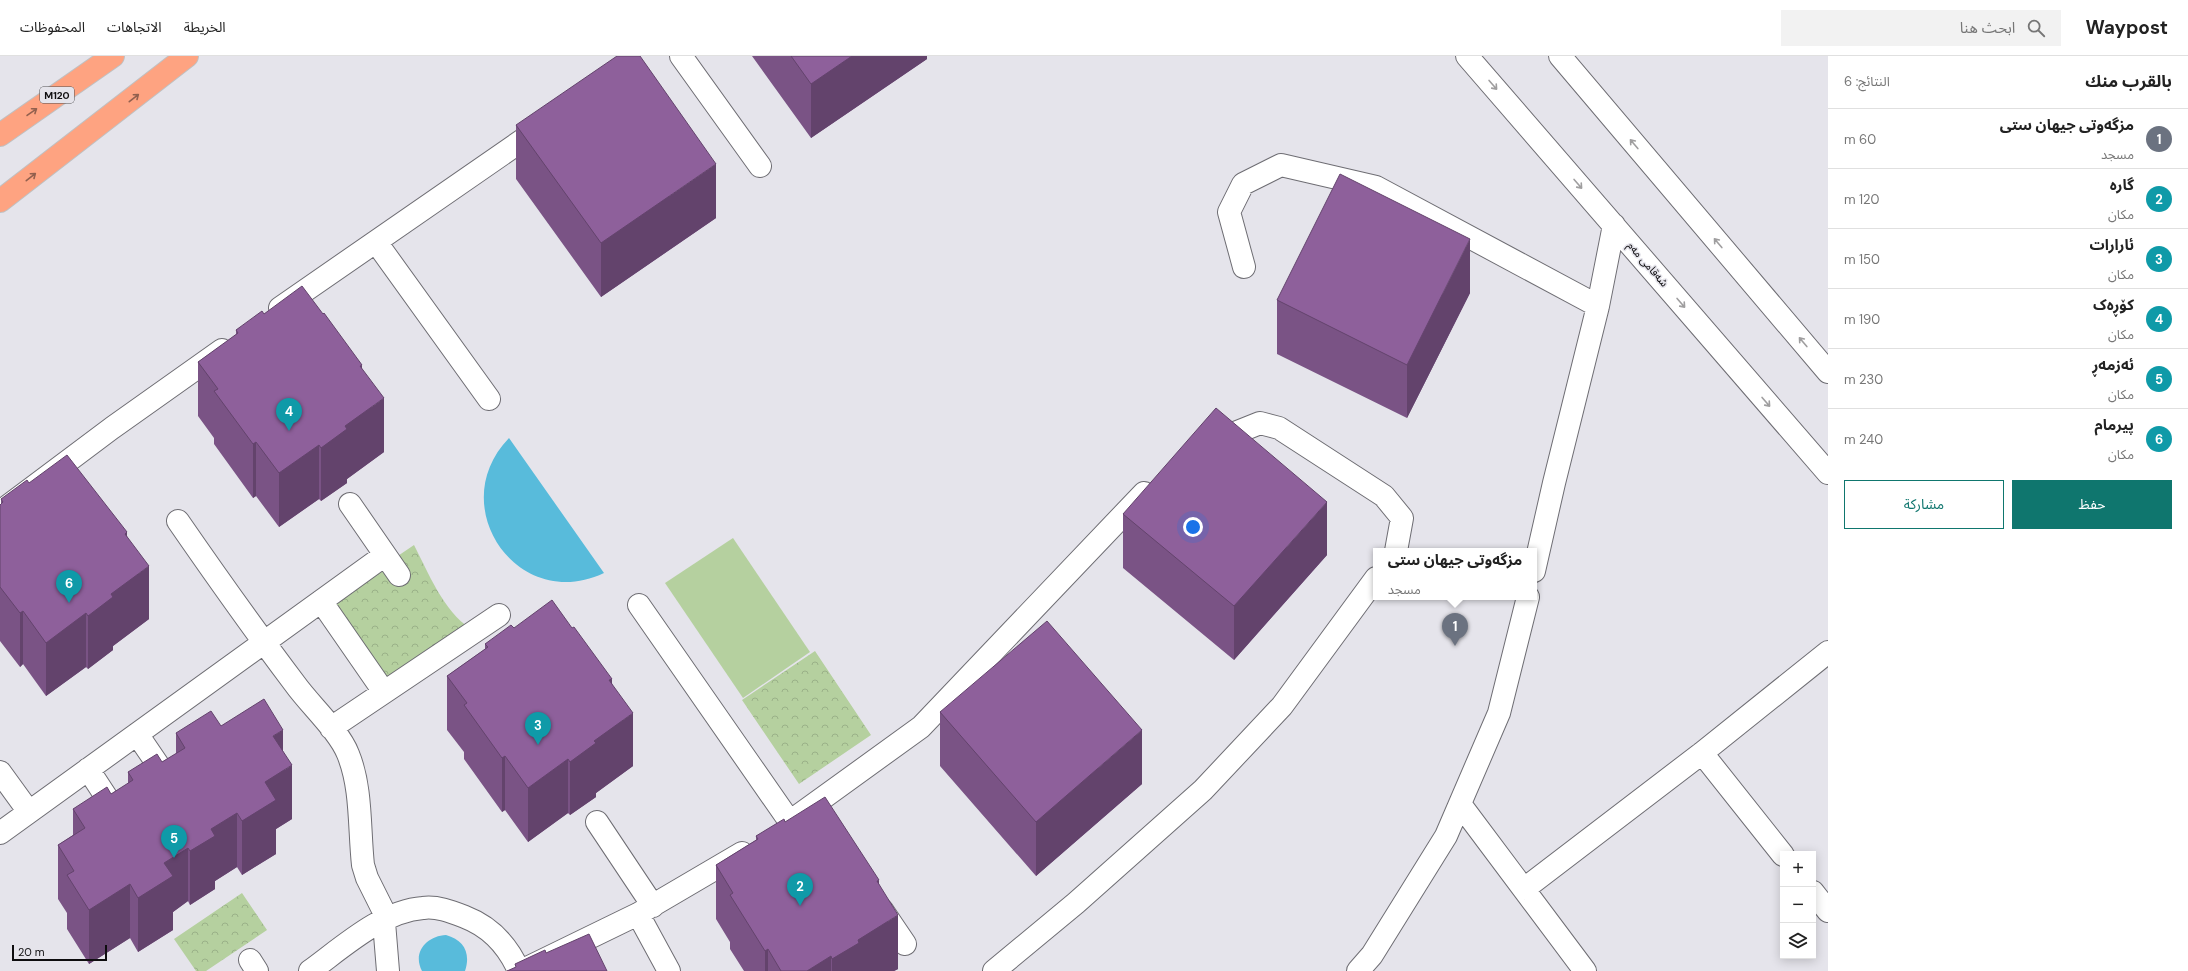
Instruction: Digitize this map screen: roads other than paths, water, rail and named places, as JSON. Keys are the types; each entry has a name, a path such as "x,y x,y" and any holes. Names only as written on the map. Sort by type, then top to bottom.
{"highway":[{"name":"M120","path":"0,135 113,56"},
{"path":"0,201 187,56"}],"street":[{"path":"681,56 760,166"},
{"name":"شەقامی مەم","path":"1467,56 1828,473"},
{"path":"1560,56 1828,372"},
{"path":"262,321 560,115"},
{"path":"1244,267 1229,212 1243,184 1281,165 1376,187 1598,306"},
{"path":"1537,558 1598,306 1614,225"},
{"path":"376,242 489,399"},
{"path":"0,512 112,428 238,339"},
{"path":"1194,450 1260,423 1279,428 1384,496 1402,518 1397,548"},
{"path":"310,971 384,919 424,907 441,909 480,923 507,948 520,971 646,910 759,847 790,822 921,727 1157,480"},
{"path":"350,504 398,575"},
{"path":"178,521 264,643 312,707 331,728 347,753 353,769 363,865 367,878 383,910 388,971"},
{"path":"0,833 385,555"},
{"path":"994,971 1076,903 1203,790 1282,706 1373,582"},
{"path":"1358,971 1372,955 1446,836 1499,713 1527,600"},
{"path":"321,601 384,692"},
{"path":"639,605 790,822"},
{"path":"331,728 499,616"},
{"path":"1524,889 1702,753 1828,652"},
{"path":"137,734 170,783"},
{"path":"1702,753 1780,851"},
{"path":"88,769 122,822"},
{"path":"0,772 29,812"},
{"path":"1460,804 1585,971"},
{"path":"812,806 825,826"},
{"path":"597,822 646,910 669,971"},
{"path":"869,891 904,944"},
{"path":"1816,896 1828,911"}],"water":[{"path":"509,438 604,573 573,582 544,579 519,566 500,546 487,521 484,494 491,465"},
{"path":"446,935 462,944 467,958 465,971 422,971 419,964 419,958 423,946 433,938"}],"place":[{"name":"کۆڕەک","path":"289,431"},
{"name":"پیرمام","path":"69,603"},
{"name":"مزگەوتی جیهان ستی","path":"1455,646"},
{"name":"ئارارات","path":"538,745"},
{"name":"ئەزمەڕ","path":"174,858"},
{"name":"گارە","path":"800,906"}]}
